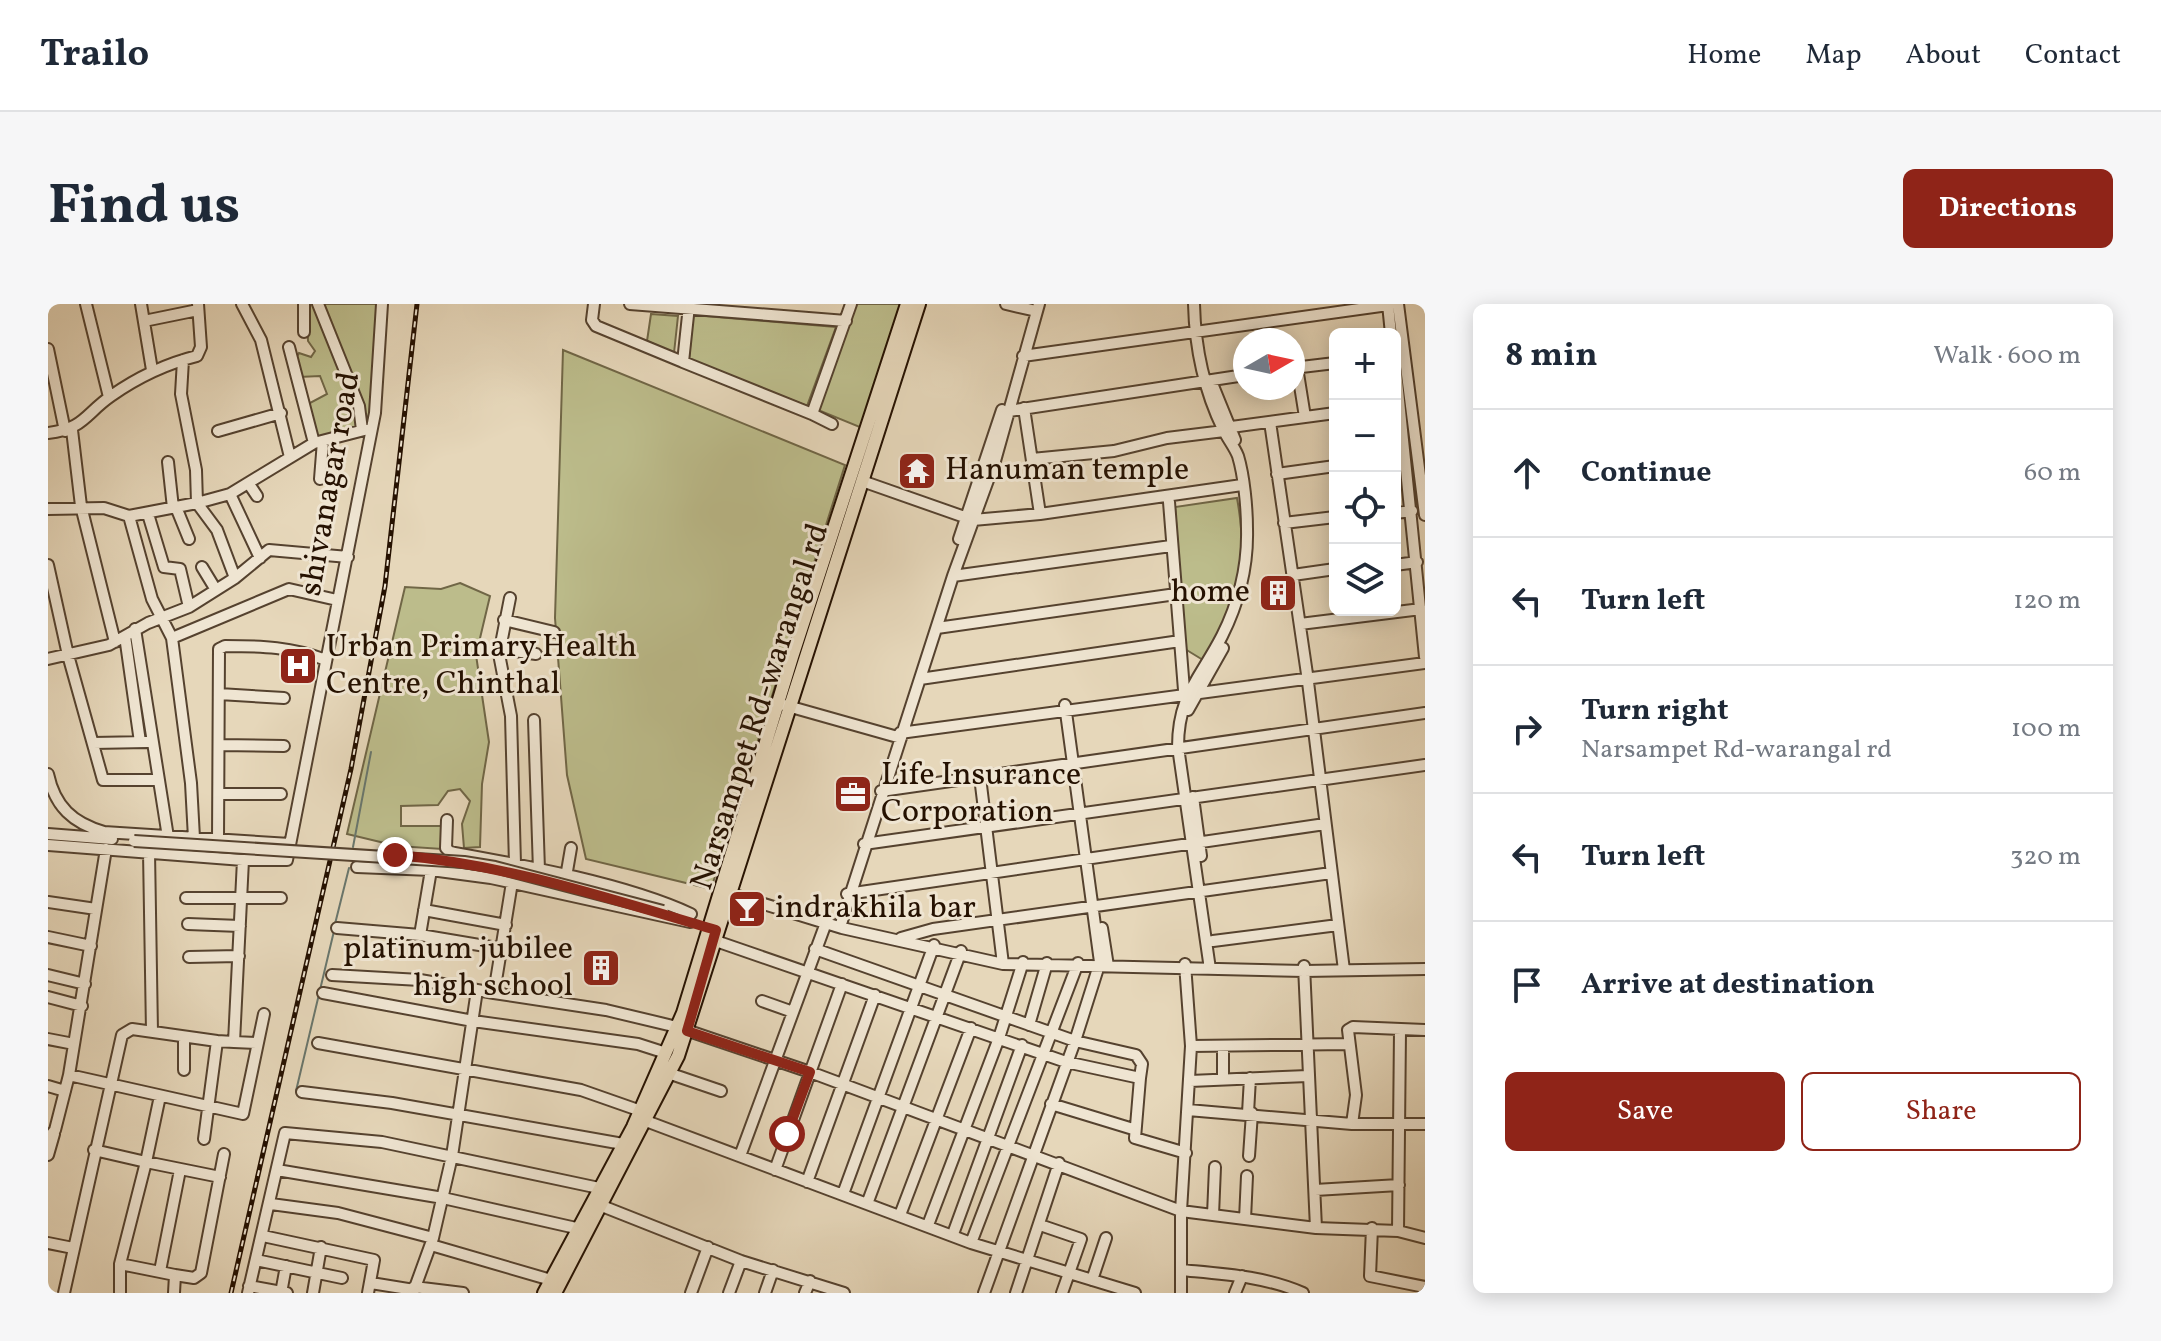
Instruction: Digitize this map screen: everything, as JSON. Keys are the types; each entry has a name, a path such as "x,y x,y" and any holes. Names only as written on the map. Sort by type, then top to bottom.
{"main road":[{"name":"Narsampet Rd-warangal rd","path":"553,1286 576,1228 623,1144 671,1074 713,927 907,304"},
{"name":"Narsampet Rd-warangal rd","path":"713,927 729,892 783,705 862,481 919,304"},
{"name":"Narsampet Rd-warangal rd","path":"544,1293 553,1286 602,1206 643,1116 666,1053 682,1029"}],"street":[{"path":"86,304 109,397"},
{"path":"141,304 152,370"},
{"path":"242,304 261,340 290,457"},
{"path":"304,304 304,332"},
{"path":"48,509 81,506 129,516 197,503 230,494 319,442 367,429 318,304"},
{"name":"shivanagar road","path":"290,844 348,557 382,304"},
{"path":"594,304 592,320 596,326 832,424"},
{"path":"630,304 846,321"},
{"path":"812,414 851,304"},
{"path":"1006,304 1035,306"},
{"path":"1194,304 1208,384 1238,456 1247,528 1245,568 1238,601 1190,692 1181,744 1213,966"},
{"path":"1198,333 1201,304"},
{"path":"1023,356 1390,305"},
{"path":"1390,305 1391,328"},
{"path":"1390,305 1404,408 1425,515"},
{"path":"900,732 937,628 1035,306"},
{"path":"740,1156 815,949 834,924 848,893 1009,411 1035,306"},
{"path":"48,433 69,430 109,397 152,370 197,356 201,351 198,307 144,321"},
{"path":"683,362 688,307"},
{"path":"289,347 319,442 320,479"},
{"path":"48,349 69,430 81,506 115,642"},
{"path":"183,360 181,394 196,470 197,503 217,530 235,578"},
{"path":"1305,369 1329,366"},
{"path":"1009,411 1233,380"},
{"path":"1301,400 1305,417"},
{"path":"1024,408 1040,514"},
{"path":"783,705 900,732 1425,660 1412,510 1401,458 1404,408"},
{"path":"1404,408 1425,415"},
{"path":"218,431 281,413"},
{"path":"1271,425 1305,417 1329,416"},
{"path":"1032,459 1114,451 1167,438 1329,417"},
{"path":"1271,425 1294,578 1342,968"},
{"path":"1190,692 1233,628 1244,603 1252,569 1254,527 1241,453 1227,430"},
{"path":"168,462 174,507 189,539"},
{"path":"1278,476 1329,469"},
{"path":"862,481 971,520 1242,488"},
{"path":"249,484 257,496"},
{"path":"971,520 1169,502 1242,488"},
{"path":"230,494 260,558"},
{"path":"1169,502 1180,641 1190,692"},
{"path":"1401,511 1412,510"},
{"path":"148,514 164,567 180,569 189,607"},
{"path":"129,516 152,599 172,638 191,783 194,838"},
{"path":"1284,526 1329,520"},
{"path":"953,576 1171,546"},
{"path":"48,659 115,642 130,632 189,607 275,549 348,557"},
{"path":"1401,562 1416,560"},
{"path":"48,565 68,655 106,782 159,780"},
{"path":"202,567 216,590"},
{"path":"1294,578 1329,572"},
{"path":"172,638 289,589 337,600"},
{"path":"937,628 1176,594"},
{"path":"494,993 515,864 511,716 499,649 510,598"},
{"path":"1300,627 1422,611"},
{"path":"504,620 554,632"},
{"path":"130,632 154,742 168,837"},
{"path":"130,632 140,742"},
{"path":"920,679 1180,641"},
{"path":"218,840 217,653 225,646 286,647 326,660"},
{"path":"499,649 536,654"},
{"path":"219,694 284,698"},
{"path":"984,1293 1103,964 1068,708"},
{"path":"882,791 1425,710"},
{"path":"534,720 539,870"},
{"path":"93,743 154,742"},
{"path":"219,745 284,746"},
{"path":"865,843 1189,794 1425,763"},
{"path":"48,774 52,790 63,809 80,825 104,832 290,844 285,862 149,852 48,834"},
{"path":"980,777 1003,962"},
{"path":"219,794 281,794"},
{"path":"48,797 73,827 104,844"},
{"path":"447,820 447,850 515,864 665,903 690,918"},
{"path":"848,893 1323,826"},
{"path":"48,845 134,841 464,862 509,870 690,918 842,984 1066,1062 1140,1078"},
{"path":"48,1155 50,1133 65,1091 82,1006 104,844"},
{"path":"566,877 571,848"},
{"path":"149,852 152,1032"},
{"path":"234,1042 243,860"},
{"path":"357,867 431,870 690,918"},
{"path":"420,935 431,870"},
{"path":"901,938 1330,874"},
{"path":"729,892 834,924 932,946"},
{"path":"1203,895 1214,944 1213,966"},
{"path":"186,898 281,898"},
{"path":"48,902 96,909"},
{"path":"424,910 506,925"},
{"path":"188,924 240,926"},
{"path":"834,924 1023,964 1425,968"},
{"path":"337,928 420,935 503,949"},
{"path":"1214,944 1337,928"},
{"path":"48,937 91,946"},
{"path":"843,1194 932,946"},
{"path":"815,949 1075,1041 1136,1055 1142,1064 1133,1129 1137,1141 1186,1153"},
{"path":"867,1204 960,953"},
{"path":"189,957 239,956"},
{"path":"928,1225 999,1038 1023,964"},
{"path":"1029,1025 1047,964"},
{"path":"971,1243 1077,964"},
{"path":"1181,1293 1181,1211 1191,1046 1185,966"},
{"path":"1304,969 1316,1228"},
{"path":"48,975 85,984"},
{"path":"332,975 420,980 606,1010 682,1029 1033,1153 1181,1211 1316,1228 1372,1228 1425,1238"},
{"path":"775,1170 842,984"},
{"path":"414,1290 432,1242 452,1156 468,1068 477,990"},
{"path":"323,993 473,1021 638,1044 666,1053"},
{"path":"807,1182 875,995"},
{"path":"48,997 82,1006"},
{"path":"762,1001 793,1012"},
{"path":"69,1075 243,1114 264,1014"},
{"path":"1352,1124 1356,1095 1347,1044 1351,1027 1425,1030"},
{"path":"900,1215 971,1028"},
{"path":"64,1293 122,1035 132,1029 184,1038 258,1043"},
{"path":"1398,1231 1400,1031"},
{"path":"184,1038 184,1070"},
{"path":"48,1039 74,1044"},
{"path":"204,1139 217,1041"},
{"path":"318,1043 581,1090 775,1170 971,1243 1092,1280 1109,1290 1135,1293"},
{"path":"1191,1046 1347,1044"},
{"path":"953,1234 1022,1045"},
{"path":"1223,1046 1223,1078"},
{"path":"671,1074 721,1091"},
{"path":"1190,1081 1308,1076"},
{"path":"1249,1156 1250,1078"},
{"path":"48,1086 65,1091"},
{"path":"302,1092 460,1115 623,1144"},
{"path":"120,1293 120,1264 160,1096"},
{"path":"1051,1104 1133,1129"},
{"path":"1188,1110 1352,1124 1425,1124"},
{"path":"286,1266 283,1293 248,1290 271,1204 285,1133 382,1142 599,1188"},
{"path":"94,1150 220,1177"},
{"path":"120,1264 194,1278 201,1273 224,1154"},
{"path":"1016,1293 1059,1163"},
{"path":"1213,1215 1215,1167"},
{"path":"160,1271 180,1170"},
{"path":"277,1170 443,1198 576,1228"},
{"path":"1245,1219 1247,1176"},
{"path":"1315,1190 1399,1185"},
{"path":"271,1204 338,1213 432,1242 553,1286"},
{"path":"602,1206 741,1261 838,1292"},
{"path":"1040,1225 1081,1239 1062,1293"},
{"path":"1372,1228 1370,1276 1425,1287"},
{"path":"263,1236 374,1260 370,1288 463,1293"},
{"path":"1092,1280 1106,1238"},
{"path":"48,1243 73,1248"},
{"path":"313,1293 321,1247"},
{"path":"691,1293 708,1247"},
{"path":"256,1260 342,1278"},
{"path":"729,1293 741,1261"},
{"path":"765,1293 773,1270"},
{"path":"1181,1270 1242,1276 1278,1283 1303,1293"},
{"path":"174,1293 175,1275"},
{"path":"1235,1293 1242,1276"},
{"path":"805,1293 810,1281"}],"green space":[{"path":"307,304 378,304 369,426 316,438 308,404 327,394 320,376 299,377 295,360 299,353 311,357 315,351 308,341"},
{"path":"854,304 901,304 862,428 818,410"},
{"path":"651,314 678,316 674,353 647,341"},
{"path":"693,315 836,327 807,406 689,359"},
{"path":"563,350 845,465 711,889 586,859 567,775 555,618"},
{"path":"1237,498 1242,544 1238,583 1226,620 1203,660 1185,649 1175,507"},
{"path":"460,583 490,596 476,655 489,742 482,784 480,847 464,848 462,824 470,801 460,789 448,791 438,805 401,806 401,826 441,826 442,849 397,846 347,834 405,587 441,589"}],"waterway":[{"path":"353,847 371,752"},
{"path":"335,924 349,868"},
{"path":"296,1091 334,931"}],"railway":[{"path":"231,1293 351,769 385,586 417,304"}],"place":[{"name":"Hanuman temple","path":"917,471"},
{"name":"home","path":"1278,593"},
{"name":"Urban Primary Health Centre, Chinthal","path":"298,666"},
{"name":"Life Insurance Corporation","path":"853,794"},
{"name":"indrakhila bar","path":"747,909"},
{"name":"platinum jubilee high school","path":"601,968"}],"route":[{"path":"395,855 495,867 663,911 716,930 687,1031 810,1072 787,1134"}]}
